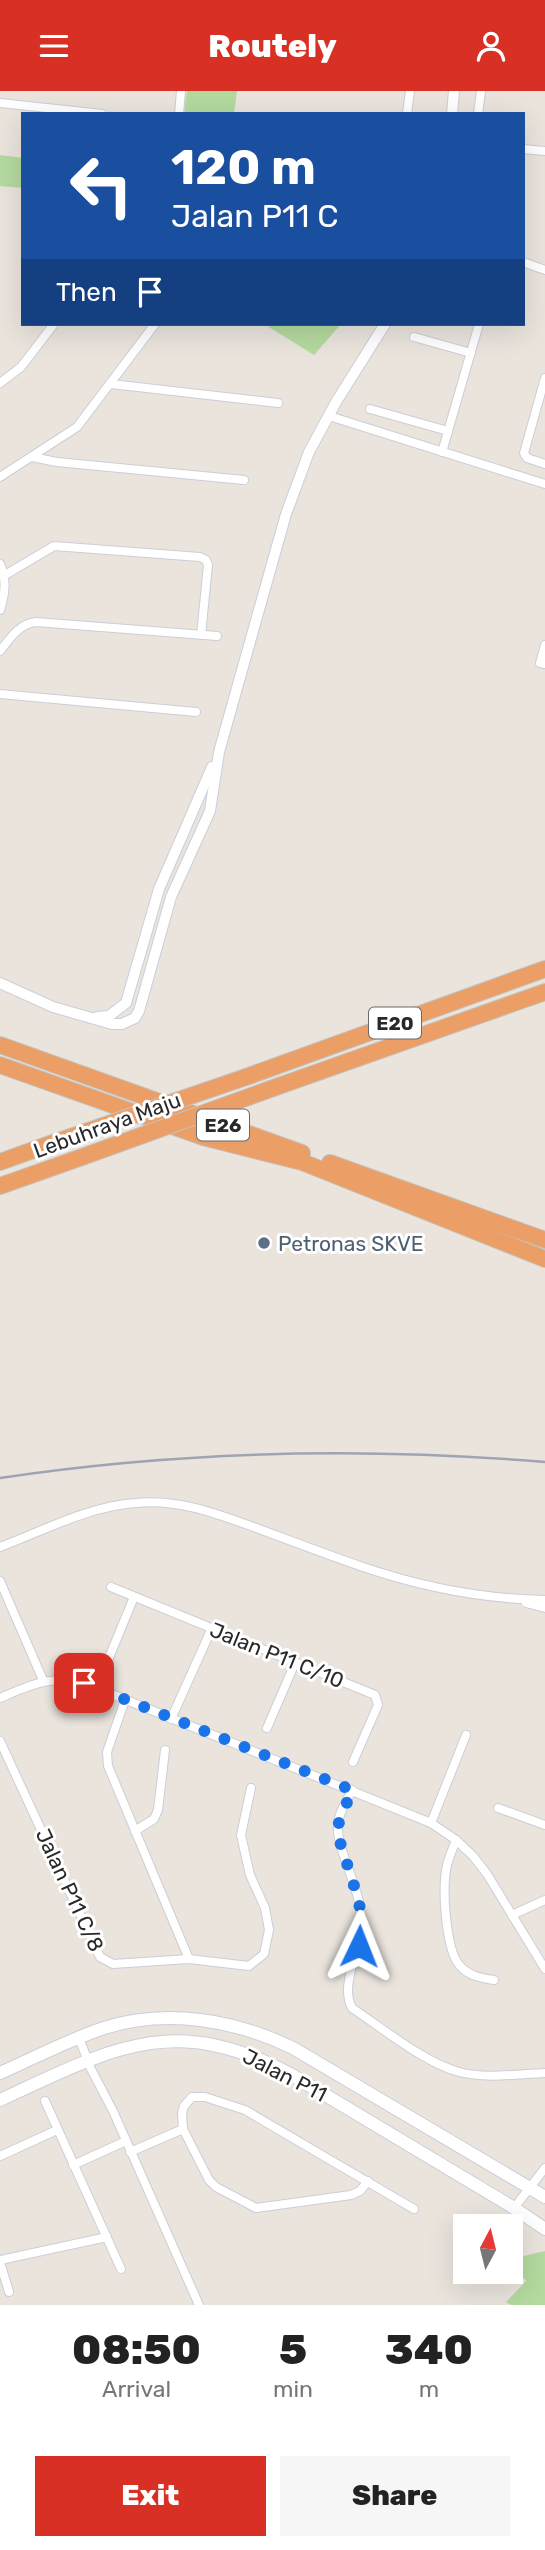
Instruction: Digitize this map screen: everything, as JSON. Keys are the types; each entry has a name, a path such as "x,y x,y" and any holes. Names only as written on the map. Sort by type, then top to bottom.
{"highway":[{"name":"Lebuhraya Maju","path":"0,1162 545,969"},
{"name":"Lebuhraya Maju","path":"0,1186 545,992"},
{"name":"E26","path":"0,1045 545,1240"},
{"name":"E26","path":"0,1065 203,1137 302,1163 545,1259"}],"main road":[{"name":"Jalan P11","path":"0,2073 79,2038 126,2023 164,2019 230,2024 302,2054 545,2197"},
{"name":"Jalan P11","path":"0,2099 87,2060 132,2045 154,2041 193,2042 236,2050 292,2075 545,2229"}],"street":[{"path":"179,112 181,91"},
{"path":"407,112 410,91"},
{"path":"452,112 454,91"},
{"path":"478,112 481,91"},
{"path":"0,103 83,112"},
{"path":"525,149 545,151"},
{"path":"525,263 545,269"},
{"path":"0,383 21,367 52,326"},
{"path":"0,478 77,427 154,326"},
{"path":"0,983 53,1007 112,1024 122,1024 135,1018 171,897 206,820 219,752 286,515 309,452 336,402 384,326"},
{"path":"442,452 478,326"},
{"path":"414,337 471,353"},
{"path":"545,378 524,453 527,458 545,464"},
{"path":"111,384 278,403"},
{"path":"370,409 448,431"},
{"path":"329,416 545,484"},
{"path":"32,457 57,462 244,480"},
{"path":"5,575 54,546 200,557 206,560 208,565 201,635"},
{"path":"0,564 5,575 0,610"},
{"path":"0,651 18,630 29,623 217,636"},
{"path":"545,645 540,663 545,664"},
{"path":"0,694 196,712"},
{"path":"95,1018 109,1016 126,1003 159,890 219,752"},
{"path":"191,815 200,816 211,801"},
{"path":"190,856 196,829 191,815"},
{"path":"143,942 152,943 161,933"},
{"path":"0,1547 95,1511 134,1503 173,1502 206,1510 413,1582 545,1608"},
{"path":"0,1581 43,1681"},
{"name":"Jalan P11 C/10","path":"111,1587 375,1695 378,1705 353,1762"},
{"path":"107,1660 134,1597"},
{"path":"509,1600 545,1600"},
{"path":"171,1719 212,1628"},
{"path":"267,1728 295,1663"},
{"path":"0,1697 43,1681 72,1680 432,1823 456,1840 487,1874 545,1969"},
{"path":"125,1700 107,1759 189,1959"},
{"path":"432,1823 466,1735"},
{"name":"Jalan P11 C/8","path":"0,1741 100,1957 113,1964 189,1959 250,1966 264,1954 269,1930 268,1918 250,1875 241,1835 251,1788"},
{"path":"135,1831 154,1819 158,1810 165,1750"},
{"path":"352,1790 338,1825 339,1839 358,1893 361,1920 359,1946 347,1989 347,1999 352,2008 440,2065 459,2072 484,2075 545,2073"},
{"path":"498,1808 545,1825"},
{"path":"456,1840 445,1880 449,1941 459,1965 479,1978 494,1980"},
{"path":"512,1915 545,1900"},
{"path":"79,2038 199,2305"},
{"path":"368,2182 351,2196 264,2209 249,2206 209,2180 183,2129 184,2106 192,2097 205,2097 245,2110 368,2182 414,2209"},
{"path":"45,2101 121,2269"},
{"path":"131,2152 183,2129"},
{"path":"0,2156 57,2130"},
{"path":"73,2165 126,2141"},
{"path":"514,2208 545,2168"},
{"path":"9,2292 0,2261 107,2237"}],"green space":[{"path":"187,91 237,91 234,112 184,112"},
{"path":"0,155 21,158 21,188 0,186"},
{"path":"267,326 339,326 314,355"},
{"path":"545,2251 545,2305 511,2305 506,2302 526,2281 523,2278 523,2256"}],"railway":[{"path":"0,1478 136,1462 272,1454 408,1454 545,1462"}],"place":[{"name":"Petronas SKVE","path":"264,1243"}],"route":[{"path":"84,1683 352,1790 338,1825 339,1839 359,1901 359,1946"}]}
